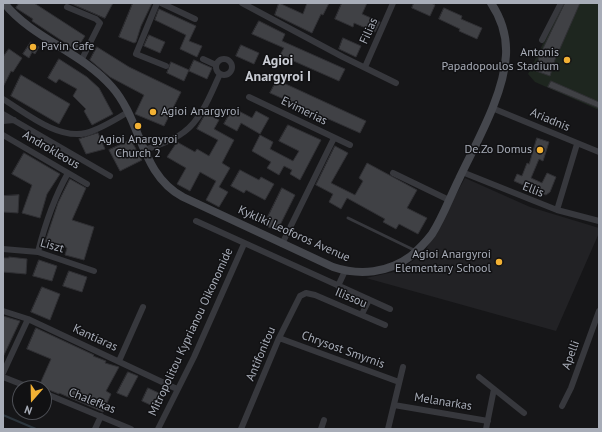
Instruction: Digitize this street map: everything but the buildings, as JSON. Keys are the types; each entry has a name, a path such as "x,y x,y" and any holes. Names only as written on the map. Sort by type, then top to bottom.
{"street":[{"name":"Kykliki Leoforos Avenue","path":"4,3 29,27 81,61 112,86 128,112 144,150 158,177 177,194 282,244 345,271 369,272 390,268 404,261 417,251 432,232 449,200 492,108 503,72 506,38 491,3"},
{"path":"157,3 136,54 166,66"},
{"path":"161,3 195,19"},
{"path":"242,3 251,6 396,83"},
{"name":"Filias","path":"365,67 393,3"},
{"path":"542,40 561,3"},
{"path":"67,7 96,19 100,23 81,61"},
{"path":"216,66 221,59 227,60 231,63 232,69 228,74 220,74"},
{"path":"203,60 216,66 220,74"},
{"path":"144,150 177,137 191,126 199,115 220,74"},
{"name":"Evimerias","path":"249,97 350,145"},
{"path":"3,99 52,128 70,134 88,132 128,112"},
{"name":"Ariadnis","path":"492,108 599,152"},
{"path":"3,114 110,176"},
{"path":"3,121 14,120"},
{"name":"Androkleous","path":"3,135 87,184"},
{"path":"282,244 334,138"},
{"path":"557,210 577,144"},
{"name":"Ellis","path":"462,172 557,210 599,221"},
{"path":"38,252 45,224 56,195 68,173"},
{"path":"392,173 449,200"},
{"path":"196,221 390,309"},
{"name":"Mitropolitou Kyprianou Oikonomide","path":"158,429 194,357 244,244"},
{"name":"Liszt","path":"3,249 38,252 94,271"},
{"path":"338,286 345,271"},
{"name":"Ilissou","path":"306,293 315,295 386,325"},
{"name":"Antifonitou","path":"241,429 295,302 300,296 306,293"},
{"path":"362,314 369,300"},
{"path":"119,361 143,307"},
{"name":"Kantiaras","path":"3,310 28,319 177,389"},
{"name":"Apelli","path":"562,406 571,388 599,311"},
{"path":"3,373 28,319"},
{"path":"592,330 599,332"},
{"name":"Chrysost Smyrnis","path":"279,338 399,382"},
{"path":"388,429 403,368"},
{"path":"479,377 524,413"},
{"path":"486,429 494,389"},
{"name":"Chalefkas","path":"52,396 131,429"},
{"name":"Melanarkas","path":"394,405 488,421"},
{"path":"95,429 101,416"},
{"path":"321,429 324,420"}],"lane":[{"path":"348,218 417,251"}],"shaded area":[{"name":"Antonis Papadopoulos Stadium","path":"563,3 599,3 599,110 535,82 528,74"},
{"name":"Agioi Anargyroi Elementary School","path":"465,178 530,207 599,228 599,233 556,331 366,278 398,271 424,253"}],"waterway":[{"path":"3,415 36,429"}],"place":[{"name":"Pavin Cafe","path":"33,47"},
{"name":"Antonis Papadopoulos Stadium","path":"567,60"},
{"name":"Agioi Anargyroi","path":"153,112"},
{"name":"Agioi Anargyroi Church 2","path":"138,126"},
{"name":"De.Zo Domus","path":"540,150"},
{"name":"Agioi Anargyroi Elementary School","path":"499,262"}],"district":[{"name":"Agioi Anargyroi I","path":"278,70"}]}
